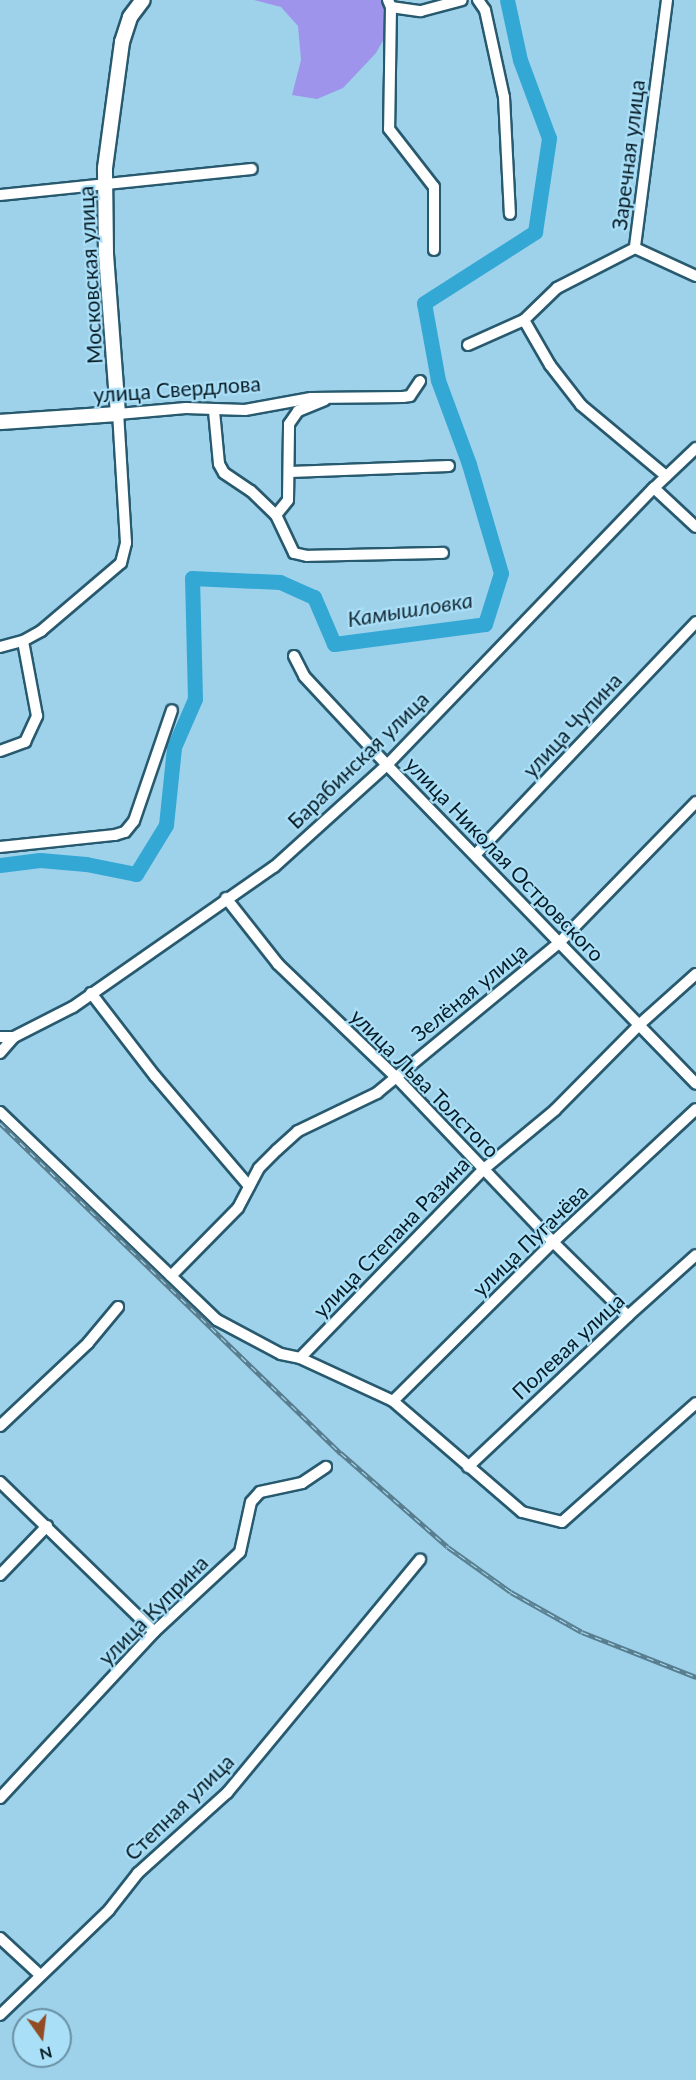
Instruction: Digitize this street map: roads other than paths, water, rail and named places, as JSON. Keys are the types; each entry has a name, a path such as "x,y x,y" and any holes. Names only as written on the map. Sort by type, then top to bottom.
{"main road":[{"name":"Московская улица","path":"118,414 106,254 104,185 119,56 130,17 144,0"},
{"name":"улица Свердлова","path":"0,422 118,414"}],"street":[{"path":"434,250 434,187 389,129 390,3 421,11 462,0"},
{"path":"478,0 485,10 504,97 510,214"},
{"name":"Заречная улица","path":"667,0 635,248 696,276"},
{"path":"0,195 252,169"},
{"path":"468,345 524,320 557,288 635,248"},
{"path":"524,320 550,365 581,405 666,477"},
{"name":"улица Свердлова","path":"118,414 186,408 214,411 244,410 292,401 328,398 403,397 410,396 420,381"},
{"path":"276,515 288,500 290,472 288,442 292,417 298,411 328,398"},
{"path":"214,411 219,464 224,473 251,491 276,515 294,553 300,555 443,553"},
{"name":"Московская улица","path":"23,642 41,631 115,571 125,554 118,414"},
{"name":"Барабинская улица","path":"0,1037 14,1037 72,1007 226,898 274,867 387,765 654,488 696,448"},
{"path":"290,472 449,466"},
{"path":"654,488 696,527"},
{"name":"улица Чупина","path":"476,854 696,622"},
{"path":"0,647 23,642 37,716 25,742 0,751"},
{"name":"улица Николая Островского","path":"294,656 304,676 387,765 476,854 558,944 640,1024 696,1084"},
{"path":"0,847 116,835 125,832 134,821 172,710"},
{"name":"Зелёная улица","path":"171,1276 221,1228 238,1208 259,1168 298,1131 369,1098 558,944 696,802"},
{"name":"улица Льва Толстого","path":"226,898 278,964 396,1077 553,1242 628,1316"},
{"name":"улица Степана Разина","path":"300,1358 484,1169 555,1110 640,1024 696,974"},
{"path":"91,993 155,1076 249,1186"},
{"path":"0,1053 14,1037"},
{"name":"улица Пугачёва","path":"393,1401 553,1242 696,1109"},
{"path":"0,1112 217,1320 281,1354 300,1358 393,1401 522,1512 562,1522 696,1403"},
{"name":"Полевая улица","path":"468,1467 696,1255"},
{"path":"0,1426 88,1343 118,1307"},
{"name":"улица Куприна","path":"0,1798 154,1632 240,1552 250,1502 260,1492 302,1483 326,1467"},
{"path":"0,1482 154,1632"},
{"path":"0,1575 47,1526"},
{"name":"Степная улица","path":"0,2015 109,1910 138,1873 226,1793 420,1560"},
{"path":"0,1938 40,1975"}],"waterway":[{"name":"Камышловка","path":"0,865 40,860 86,864 136,874 166,825 174,747 195,699 192,578 280,582 314,597 334,644 485,624 501,573 469,464 438,380 424,303 535,232 549,138 520,60 507,0"}],"railway":[{"path":"0,1123 341,1453 448,1547 511,1592 582,1632 696,1677"}]}
